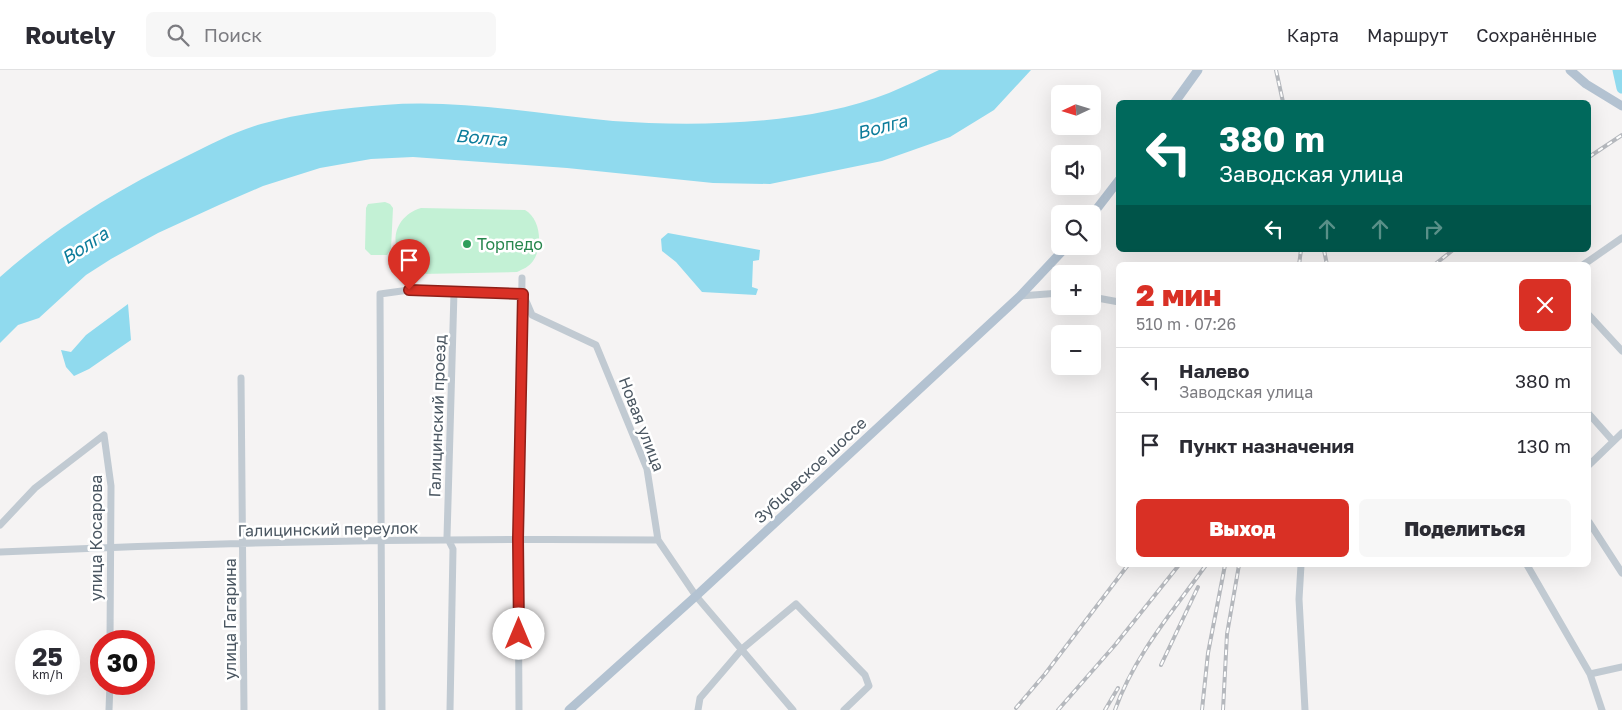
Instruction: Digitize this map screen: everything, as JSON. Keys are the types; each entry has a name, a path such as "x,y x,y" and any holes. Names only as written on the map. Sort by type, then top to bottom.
{"main road":[{"path":"1176,100 1198,70"},
{"path":"1570,70 1586,84 1622,106"},
{"path":"1100,205 1116,184"},
{"name":"Зубцовское шоссе","path":"569,710 696,596 1020,296 1059,255"}],"street":[{"path":"1587,262 1622,238"},
{"path":"519,710 518,539 522,278"},
{"path":"382,710 380,294 409,290 489,291 523,294"},
{"name":"Галицинский проезд","path":"450,710 453,549 448,540 454,292"},
{"name":"Новая улица","path":"523,294 532,315 596,345 647,469 658,540 696,596 793,710"},
{"path":"1020,296 1051,294"},
{"path":"1101,299 1116,301"},
{"path":"1591,317 1622,351"},
{"name":"улица Гагарина","path":"241,378 244,710"},
{"path":"1591,416 1613,441"},
{"path":"1591,463 1622,433"},
{"name":"улица Косарова","path":"0,525 35,488 104,435 111,486 110,630"},
{"path":"1591,525 1621,570"},
{"name":"Галицинский переулок","path":"0,552 110,547 448,540 658,540"},
{"path":"1301,567 1299,599 1304,710"},
{"path":"1528,567 1590,674 1602,710"},
{"path":"698,710 700,698 742,649 796,604 865,675 869,686 844,710"},
{"path":"1590,674 1622,667"},
{"path":"110,695 110,710"}],"green space":[{"path":"385,202 393,208 391,249 387,255 371,255 365,249 366,208 368,204"},
{"name":"Торпедо","path":"421,208 525,210 534,220 539,234 536,255 530,265 517,272 421,274 410,268 402,260 397,250 396,240 397,230 402,221 410,213"}],"water":[{"name":"Волга","path":"939,70 1031,70 994,110 950,137 882,161 770,184 713,183 567,168 413,157 371,159 320,168 263,186 158,233 86,275 39,318 18,325 0,343 0,277 21,259 87,211 134,183 222,139 261,124 322,111 413,104 498,108 646,123 680,124 752,121 789,118 858,104 889,93"},
{"path":"668,233 760,250 759,260 753,261 752,287 758,289 756,295 702,292 676,262 662,251 661,239"},
{"path":"128,304 131,340 89,369 74,376 66,367 61,350 71,352 86,335"}],"waterway":[{"path":"1618,70 1622,88"}],"railway":[{"path":"1276,70 1283,100"},
{"path":"1591,156 1622,135"},
{"path":"1299,262 1301,252"},
{"path":"1324,252 1326,262"},
{"path":"1438,262 1450,252"},
{"path":"1016,708 1045,674 1126,567"},
{"path":"1058,710 1115,645 1177,567"},
{"path":"1115,710 1123,690 1143,653 1205,567"},
{"path":"1202,710 1208,653 1225,567"},
{"path":"1223,710 1227,634 1239,567"},
{"path":"1161,665 1198,587"},
{"path":"1105,710 1118,688"}],"place":[{"name":"Торпедо","path":"467,244"}],"route":[{"path":"409,290 489,291 523,294 518,539 519,634"}]}
